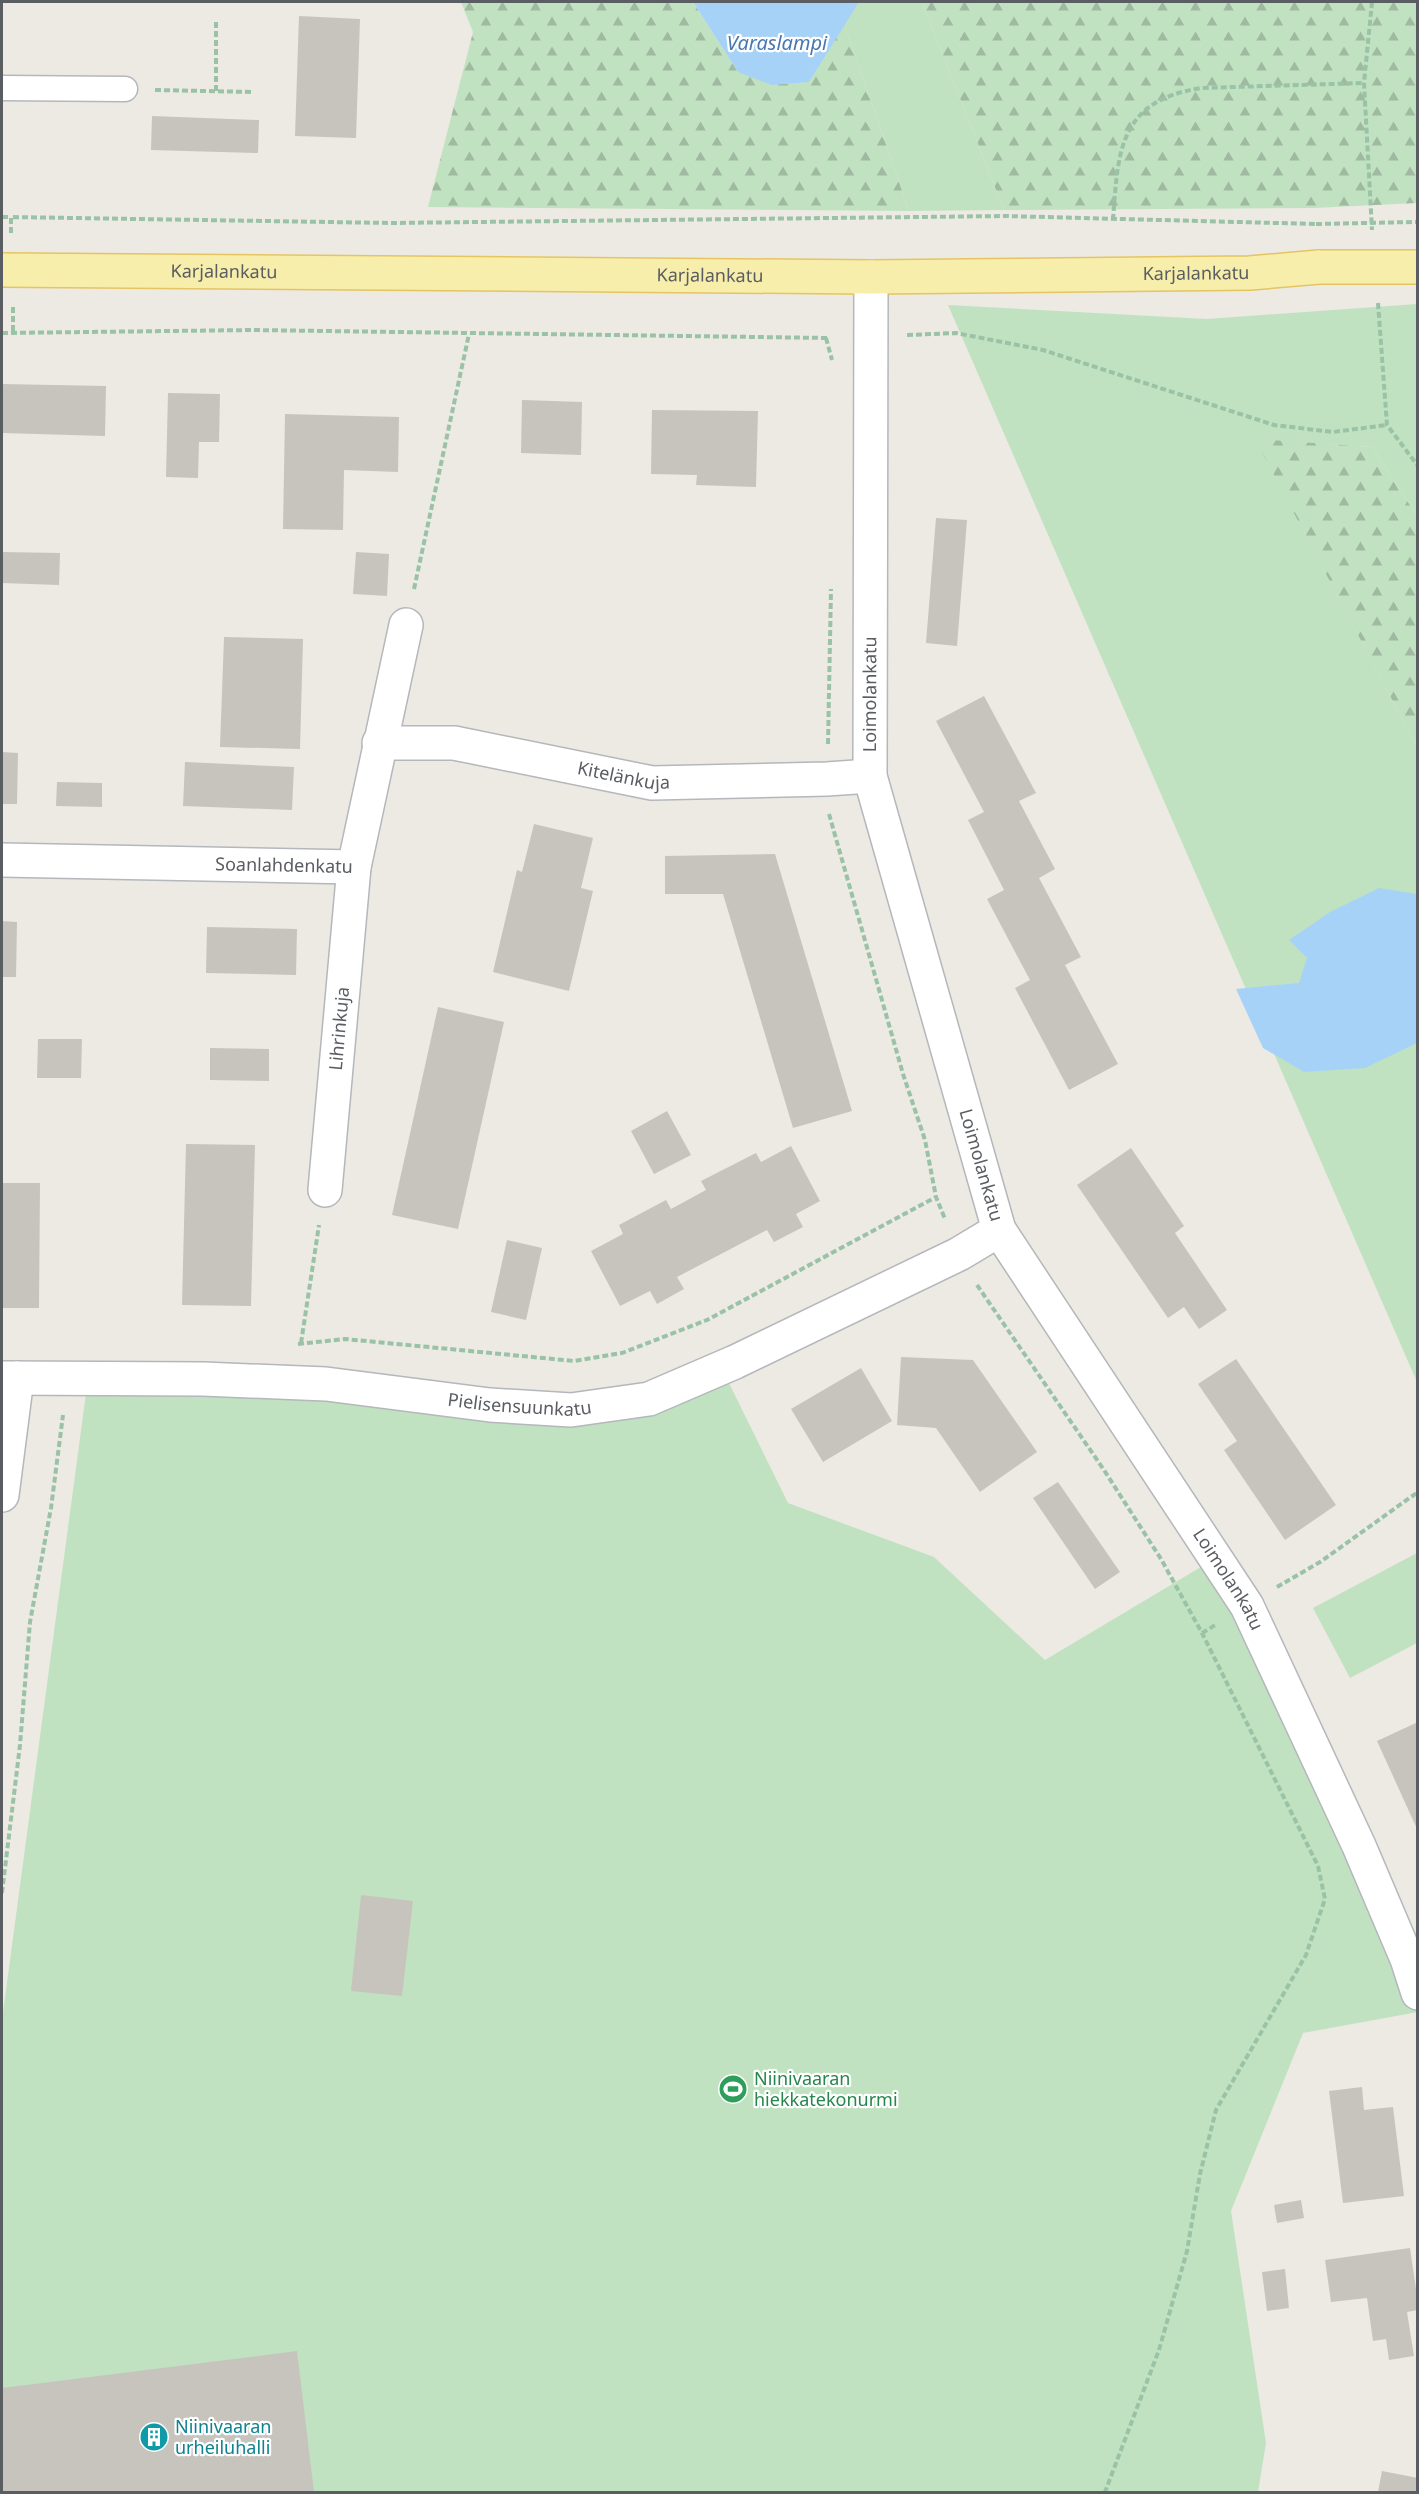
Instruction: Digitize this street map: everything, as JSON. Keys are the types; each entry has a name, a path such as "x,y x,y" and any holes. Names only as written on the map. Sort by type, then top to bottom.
{"main road":[{"name":"Karjalankatu","path":"2,270 871,277 1250,273 1318,267 1418,267"}],"street":[{"name":"Loimolankatu","path":"871,277 870,776 999,1230 1247,1606 1359,1846 1407,1959 1418,1993"},
{"name":"Soanlahdenkatu","path":"2,860 354,867 406,625"},
{"name":"Kitelänkuja","path":"379,743 454,743 652,783 870,776"},
{"name":"Lihrinkuja","path":"325,1190 354,867"},
{"name":"Pielisensuunkatu","path":"9,1378 203,1379 326,1384 490,1405 571,1410 649,1399 735,1362 958,1254 999,1230"},
{"path":"2,1495 9,1378"}],"lane":[{"path":"2,88 125,89"}],"path":[{"path":"1372,2 1364,83 1373,239"},
{"path":"216,19 216,91"},
{"path":"1113,220 1116,176 1127,132 1138,117 1154,103 1174,92 1201,88 1364,83"},
{"path":"125,89 252,92"},
{"path":"128,218 367,223 1005,216 1316,224 1416,222"},
{"path":"2,217 11,217"},
{"path":"1377,297 1387,425 1418,466"},
{"path":"2,333 253,330 870,337 956,333 1043,350 1274,425 1333,432 1387,425"},
{"path":"406,625 469,334"},
{"path":"301,1343 325,1190"},
{"path":"292,1346 345,1339 574,1361 622,1353 707,1320 936,1197"},
{"path":"2,1893 20,1745 30,1622 51,1508 63,1415 63,1378"},
{"path":"1276,1588 1320,1562 1418,1492"},
{"path":"1105,2493 1159,2350 1187,2251 1200,2174 1216,2110 1306,1955 1325,1899"}],"green space":[{"path":"461,2 693,2 738,72 809,82 844,23 909,211 428,207 473,32"},
{"path":"859,2 922,2 1004,210 909,211 844,23"},
{"path":"922,2 1417,2 1417,203 1314,208 1004,210"},
{"path":"1417,304 1417,516 1372,447 1256,440 1417,747 1417,1382 948,305 1207,319"},
{"path":"1255,439 1372,447 1417,516 1417,747"},
{"path":"724,1373 788,1503 934,1557 1045,1660 1211,1561 1401,1961 1418,2012 1303,2033 1231,2211 1266,2443 1258,2492 2,2492 2,2020 87,1386 201,1385 487,1412"},
{"path":"1417,1553 1417,1643 1350,1678 1313,1608"}],"water":[{"name":"Varaslampi","path":"693,2 859,2 809,82 772,85 738,72"},
{"path":"1379,888 1417,894 1417,1043 1365,1068 1304,1072 1263,1048 1236,989 1299,983 1307,958 1289,940 1330,912"}],"building":[{"path":"299,16 360,19 356,138 295,136"},
{"path":"152,116 259,120 258,153 151,150"},
{"path":"2,384 106,386 105,436 2,433"},
{"path":"168,393 220,394 219,442 199,442 198,478 166,477"},
{"path":"522,400 582,402 581,455 521,453"},
{"path":"652,410 758,411 756,487 696,485 697,475 651,474"},
{"path":"285,414 399,417 398,472 344,470 343,530 283,529"},
{"path":"936,518 967,520 957,646 926,643"},
{"path":"2,552 60,553 59,585 2,583"},
{"path":"356,552 389,554 387,596 353,594"},
{"path":"224,637 303,639 300,749 220,747"},
{"path":"984,696 1036,793 1019,801 1055,869 1039,878 1081,957 1065,965 1118,1064 1069,1090 1015,988 1030,980 987,899 1004,890 968,820 984,812 936,721"},
{"path":"2,752 18,753 17,804 2,804"},
{"path":"185,762 294,767 292,810 183,806"},
{"path":"57,782 102,783 102,807 56,806"},
{"path":"534,824 593,838 581,888 593,891 569,991 493,972 517,870 522,872"},
{"path":"775,854 852,1111 793,1128 723,894 665,894 665,856"},
{"path":"2,921 17,922 16,977 2,977"},
{"path":"207,927 297,929 296,975 206,973"},
{"path":"438,1007 504,1022 458,1229 392,1215"},
{"path":"38,1039 82,1039 81,1078 37,1078"},
{"path":"210,1048 269,1049 269,1081 210,1080"},
{"path":"667,1111 691,1155 654,1174 631,1131"},
{"path":"186,1144 255,1145 251,1306 182,1305"},
{"path":"791,1146 820,1201 796,1214 803,1227 774,1242 767,1230 677,1277 684,1289 657,1304 650,1291 620,1306 591,1251 623,1234 619,1225 666,1200 671,1209 706,1190 701,1181 756,1153 761,1162"},
{"path":"1131,1148 1184,1226 1175,1233 1227,1310 1199,1329 1184,1307 1168,1318 1077,1185"},
{"path":"2,1183 40,1183 39,1308 2,1308"},
{"path":"507,1240 542,1248 526,1320 491,1312"},
{"path":"901,1357 973,1360 1037,1452 980,1492 936,1428 897,1425"},
{"path":"1236,1359 1336,1505 1285,1540 1224,1450 1237,1441 1198,1384"},
{"path":"861,1368 892,1421 823,1462 791,1409"},
{"path":"1058,1482 1120,1572 1095,1589 1033,1498"},
{"path":"1418,1722 1418,1831 1377,1741"},
{"path":"361,1895 413,1901 402,1996 351,1991"},
{"path":"1362,2087 1364,2110 1393,2107 1404,2196 1343,2203 1329,2091"},
{"path":"1301,2200 1304,2218 1277,2223 1274,2205"},
{"path":"1410,2248 1418,2303 1418,2310 1407,2312 1414,2356 1389,2360 1386,2339 1373,2341 1367,2298 1331,2302 1325,2260"},
{"path":"1285,2269 1289,2308 1267,2311 1262,2272"},
{"name":"Niinivaaran urheiluhalli","path":"297,2351 314,2492 2,2492 2,2388"},
{"path":"1382,2471 1418,2478 1418,2492 1378,2492"}],"place":[{"name":"Niinivaaran hiekkatekonurmi","path":"733,2089"},
{"name":"Niinivaaran urheiluhalli","path":"154,2437"}]}
